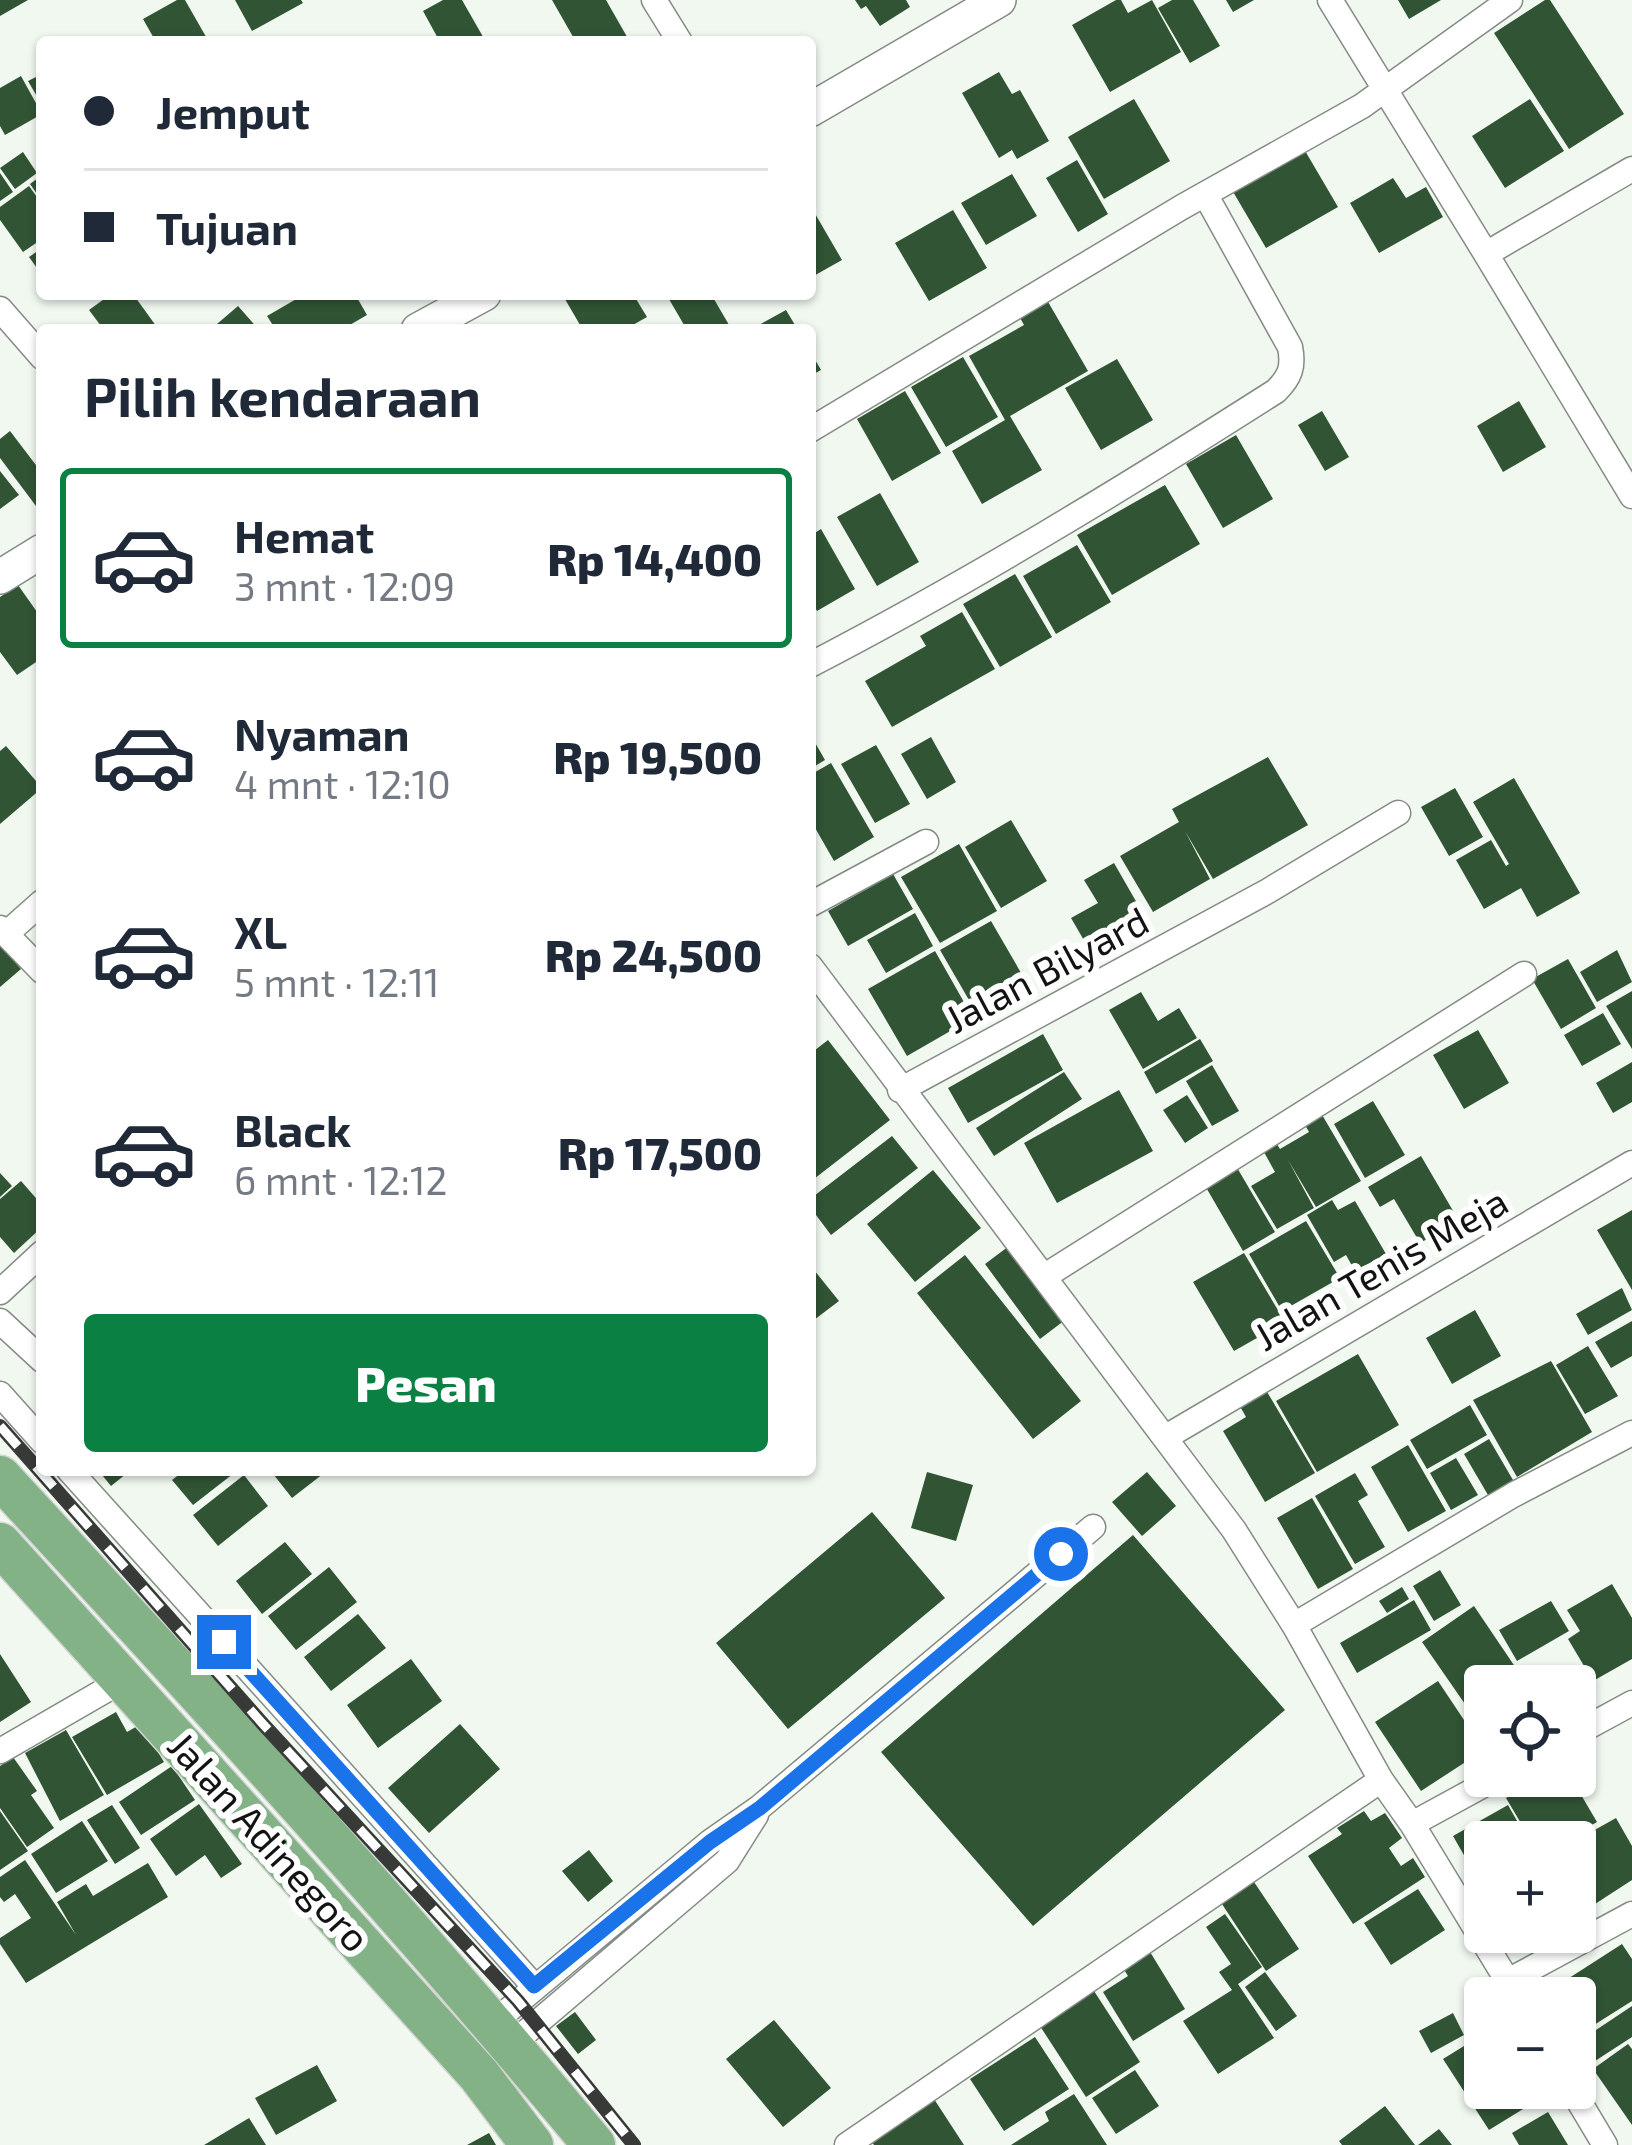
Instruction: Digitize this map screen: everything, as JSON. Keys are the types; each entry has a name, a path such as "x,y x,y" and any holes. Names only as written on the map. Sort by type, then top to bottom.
{"highway":[{"path":"0,1477 162,1651 502,2034 594,2145"},
{"name":"Jalan Adinegoro","path":"0,1544 478,2075 532,2145"}],"street":[{"path":"655,0 676,36"},
{"path":"1330,0 1632,496"},
{"path":"816,426 1386,88 1510,0"},
{"path":"816,106 977,5"},
{"path":"1486,254 1632,169"},
{"path":"816,662 904,616 1174,456 1289,378 1290,347 1205,194"},
{"path":"427,324 465,300"},
{"path":"0,309 36,350"},
{"path":"0,577 36,555"},
{"name":"Jalan Bilyard","path":"900,1090 1228,912 1398,813"},
{"path":"816,900 926,842"},
{"path":"36,906 3,931 36,965"},
{"path":"816,974 1234,1530 1381,1780 1505,1977"},
{"path":"1046,1276 1524,974"},
{"name":"Jalan Tenis Meja","path":"1166,1437 1632,1163"},
{"path":"0,1292 36,1259"},
{"path":"0,1321 36,1354"},
{"path":"0,1394 36,1434"},
{"path":"1294,1625 1513,1495 1632,1433"},
{"path":"74,1476 534,1986"},
{"path":"502,2034 534,1986 710,1842 760,1808 1093,1527"},
{"path":"0,1751 123,1680"},
{"path":"1596,1723 1632,1703"},
{"path":"848,2145 1381,1780"},
{"path":"1412,1824 1464,1796"},
{"path":"502,2034 600,1970 727,1861 760,1808"},
{"path":"1533,1977 1632,1914"},
{"path":"580,1948 600,1970"},
{"path":"1584,2109 1605,2145"}],"building":[{"path":"0,0 28,0 0,16"},
{"path":"185,0 206,36 153,36 143,19"},
{"path":"235,0 301,0 303,3 252,31"},
{"path":"443,0 462,0 483,36 437,36 423,11"},
{"path":"552,0 606,0 627,36 573,36"},
{"path":"855,0 906,0 910,7 880,26 866,6 861,9"},
{"path":"1121,0 1128,13 1152,0 1181,52 1110,92 1072,25"},
{"path":"1172,0 1193,0 1220,46 1190,63 1158,8"},
{"path":"1226,0 1254,0 1233,12"},
{"path":"1398,0 1441,0 1409,19"},
{"path":"1550,0 1624,114 1569,149 1494,33"},
{"path":"999,72 1012,94 1020,90 1049,141 1017,159 1012,150 999,158 962,93"},
{"path":"21,76 36,103 36,117 5,135 0,126 0,88"},
{"path":"1134,99 1170,161 1104,199 1068,137"},
{"path":"1530,99 1564,151 1505,188 1472,136"},
{"path":"1304,149 1338,207 1266,248 1232,190"},
{"path":"23,152 36,174 15,189 0,168"},
{"path":"1077,160 1108,214 1078,232 1046,178"},
{"path":"0,173 13,192 0,201"},
{"path":"1012,174 1037,216 986,245 961,203"},
{"path":"1393,178 1406,198 1426,187 1443,217 1379,253 1350,203"},
{"path":"29,186 36,196 36,243 23,252 0,220 0,207"},
{"path":"953,210 987,268 929,301 895,243"},
{"path":"816,215 842,260 816,275"},
{"path":"103,300 137,300 155,324 100,324 89,310"},
{"path":"295,300 358,300 367,315 351,324 272,324 267,316"},
{"path":"566,300 637,300 647,317 635,324 580,324"},
{"path":"670,300 714,300 728,324 684,324"},
{"path":"1047,300 1088,371 1010,416 1042,470 982,504 952,451 1005,420 969,356 1024,325 1019,316"},
{"path":"238,306 254,324 217,324"},
{"path":"786,310 794,324 761,324"},
{"path":"963,357 998,417 946,447 911,387"},
{"path":"1117,359 1153,420 1101,450 1065,388"},
{"path":"905,391 941,453 892,481 857,419"},
{"path":"1519,401 1546,447 1503,472 1477,426"},
{"path":"1322,411 1349,457 1325,471 1298,425"},
{"path":"10,431 36,465 36,506 0,458 0,439"},
{"path":"1236,435 1273,499 1223,528 1186,464"},
{"path":"0,471 19,495 0,509"},
{"path":"1165,485 1200,544 1112,595 1077,535"},
{"path":"880,493 919,562 877,586 837,517"},
{"path":"821,529 855,589 817,611 816,609 816,532"},
{"path":"1077,545 1111,602 1056,634 1023,576"},
{"path":"1015,574 1052,637 1000,667 963,604"},
{"path":"18,585 36,610 36,662 17,675 0,652 0,597"},
{"path":"962,612 995,669 892,727 865,681 926,646 920,636"},
{"path":"931,737 956,782 927,799 901,754"},
{"path":"816,744 825,760 816,765"},
{"path":"876,745 910,804 875,823 841,764"},
{"path":"6,746 36,781 36,793 0,824 0,751"},
{"path":"1268,757 1308,825 1213,879 1185,831 1210,879 1153,912 1120,856 1179,822 1172,809"},
{"path":"831,763 874,837 834,861 816,830 816,772"},
{"path":"1514,778 1580,893 1537,917 1521,888 1484,909 1456,860 1491,840 1509,864 1473,802"},
{"path":"1455,788 1483,837 1449,856 1421,807"},
{"path":"1011,820 1047,881 1001,908 965,847"},
{"path":"959,844 997,911 940,943 901,877"},
{"path":"1114,863 1145,917 1089,949 1071,918 1098,903 1084,880"},
{"path":"893,874 913,909 848,946 828,911"},
{"path":"915,913 933,946 886,973 867,940"},
{"path":"991,921 1031,990 980,1019 940,950"},
{"path":"0,945 21,969 0,987"},
{"path":"1617,950 1632,982 1597,1002 1580,972"},
{"path":"935,951 973,1018 907,1056 868,989"},
{"path":"1568,959 1596,1008 1561,1029 1532,979"},
{"path":"1632,991 1632,1049 1606,1006"},
{"path":"1141,992 1158,1021 1179,1008 1197,1038 1143,1069 1109,1010"},
{"path":"1603,1013 1621,1044 1582,1066 1564,1035"},
{"path":"1478,1030 1509,1083 1464,1109 1433,1055"},
{"path":"1043,1034 1063,1070 968,1123 948,1088"},
{"path":"1200,1039 1213,1061 1156,1094 1144,1072"},
{"path":"828,1040 890,1120 816,1177 816,1049"},
{"path":"1632,1062 1632,1102 1613,1113 1596,1083"},
{"path":"1212,1065 1239,1111 1212,1126 1186,1081"},
{"path":"1064,1072 1082,1099 994,1156 976,1128"},
{"path":"1119,1090 1153,1151 1057,1203 1024,1143"},
{"path":"1187,1095 1208,1128 1185,1143 1163,1110"},
{"path":"1373,1101 1405,1155 1365,1178 1334,1124"},
{"path":"1318,1108 1361,1181 1316,1207 1288,1160 1314,1208 1277,1229 1251,1186 1275,1172 1260,1145 1273,1138 1280,1149 1309,1132 1301,1118"},
{"path":"892,1136 918,1168 831,1235 816,1215 816,1194"},
{"path":"1421,1156 1459,1221 1420,1243 1394,1199 1380,1207 1368,1187"},
{"path":"1236,1166 1275,1232 1243,1251 1204,1184"},
{"path":"933,1170 981,1228 915,1282 867,1224"},
{"path":"0,1173 12,1186 0,1197"},
{"path":"21,1181 36,1198 36,1233 14,1253 0,1237 0,1199"},
{"path":"1332,1200 1338,1210 1355,1201 1386,1254 1355,1271 1346,1255 1334,1262 1307,1215"},
{"path":"1632,1210 1632,1290 1597,1230"},
{"path":"1306,1221 1340,1278 1282,1311 1249,1254"},
{"path":"1009,1246 1065,1320 1040,1339 985,1264"},
{"path":"1244,1253 1285,1322 1234,1351 1193,1282"},
{"path":"965,1255 1081,1401 1033,1439 917,1293"},
{"path":"816,1272 839,1301 816,1318"},
{"path":"1622,1288 1632,1310 1588,1335 1576,1314"},
{"path":"1475,1310 1501,1356 1452,1384 1426,1338"},
{"path":"1632,1321 1632,1356 1611,1368 1595,1342"},
{"path":"1588,1346 1618,1396 1585,1414 1556,1365"},
{"path":"1358,1354 1399,1425 1317,1472 1276,1401"},
{"path":"1551,1361 1592,1432 1517,1477 1473,1400"},
{"path":"1263,1385 1315,1473 1265,1502 1223,1431 1246,1417 1237,1401"},
{"path":"1470,1405 1487,1435 1427,1469 1410,1440"},
{"path":"1489,1439 1513,1480 1488,1495 1464,1454"},
{"path":"1408,1445 1446,1511 1408,1532 1371,1467"},
{"path":"1456,1458 1478,1495 1451,1510 1430,1473"},
{"path":"927,1472 973,1485 956,1541 911,1528"},
{"path":"1147,1472 1176,1506 1142,1536 1112,1502"},
{"path":"1355,1473 1368,1495 1358,1501 1385,1547 1355,1564 1315,1496"},
{"path":"103,1476 124,1476 111,1486"},
{"path":"177,1476 230,1476 193,1505 172,1480"},
{"path":"243,1476 268,1506 218,1546 193,1515"},
{"path":"275,1476 320,1476 292,1498"},
{"path":"1312,1498 1353,1569 1318,1589 1277,1518"},
{"path":"872,1512 945,1598 788,1729 716,1643"},
{"path":"1133,1535 1285,1710 1033,1926 881,1752"},
{"path":"285,1542 312,1574 262,1614 236,1581"},
{"path":"329,1567 357,1602 296,1650 268,1616"},
{"path":"1440,1570 1461,1605 1434,1621 1413,1586"},
{"path":"1612,1584 1632,1618 1632,1659 1596,1679 1596,1665 1583,1665 1568,1639 1580,1631 1567,1610"},
{"path":"1402,1587 1409,1599 1387,1613 1379,1601"},
{"path":"1414,1600 1431,1630 1357,1673 1340,1643"},
{"path":"1551,1601 1569,1631 1517,1661 1499,1630"},
{"path":"1474,1606 1514,1665 1464,1665 1464,1703 1422,1642"},
{"path":"358,1614 386,1648 331,1691 304,1657"},
{"path":"0,1654 31,1702 0,1722"},
{"path":"411,1659 442,1701 378,1748 347,1705"},
{"path":"1438,1681 1464,1720 1464,1763 1421,1791 1375,1722"},
{"path":"116,1712 127,1732 141,1724 164,1762 107,1795 72,1737"},
{"path":"460,1724 500,1769 429,1833 388,1788"},
{"path":"66,1730 104,1795 60,1821 25,1753"},
{"path":"13,1757 37,1791 31,1795 54,1828 27,1847 0,1808 0,1766"},
{"path":"172,1766 195,1800 141,1835 119,1802"},
{"path":"1582,1797 1597,1822 1520,1821 1506,1798"},
{"path":"199,1804 242,1864 221,1878 205,1855 176,1876 150,1839"},
{"path":"112,1805 140,1848 115,1864 87,1820"},
{"path":"1508,1805 1517,1821 1480,1821"},
{"path":"0,1811 28,1851 0,1870"},
{"path":"1364,1811 1371,1821 1385,1813 1402,1838 1389,1848 1401,1866 1413,1858 1425,1877 1353,1924 1308,1856 1342,1834 1337,1828"},
{"path":"1616,1818 1632,1846 1632,1880 1596,1903 1596,1829"},
{"path":"82,1821 108,1861 56,1893 31,1854"},
{"path":"1464,1830 1464,1855 1453,1836"},
{"path":"589,1850 613,1881 588,1902 562,1871"},
{"path":"25,1860 76,1935 57,1902 86,1884 93,1896 148,1863 168,1897 26,1983 0,1944 0,1938 31,1918 15,1894 4,1902 0,1897 0,1877"},
{"path":"1252,1879 1299,1949 1266,1971 1220,1901"},
{"path":"1418,1889 1445,1930 1391,1965 1364,1923"},
{"path":"1225,1914 1262,1967 1238,1984 1274,2038 1218,2074 1183,2021 1232,1990 1219,1972 1231,1964 1206,1927"},
{"path":"1622,1944 1632,1959 1632,2001 1596,2024 1596,1977 1571,1977"},
{"path":"1147,1947 1185,2009 1133,2041 1103,1992 1128,1976 1120,1963"},
{"path":"1265,1972 1297,2016 1276,2031 1245,1987"},
{"path":"1094,1991 1140,2062 1086,2097 1040,2026"},
{"path":"1632,2006 1632,2037 1596,2060 1596,2030"},
{"path":"575,2012 596,2040 578,2054 556,2026"},
{"path":"1453,2013 1464,2035 1431,2053 1419,2031"},
{"path":"774,2020 831,2088 783,2127 726,2059"},
{"path":"1035,2037 1069,2089 1004,2131 970,2079"},
{"path":"1628,2044 1632,2049 1632,2125 1596,2073 1596,2067"},
{"path":"1464,2046 1464,2091 1443,2059"},
{"path":"317,2065 337,2101 276,2135 255,2098"},
{"path":"1135,2070 1159,2106 1116,2134 1092,2098"},
{"path":"1074,2094 1107,2145 1011,2145 1049,2121 1045,2112"},
{"path":"934,2099 964,2145 874,2145 870,2140"},
{"path":"1385,2106 1415,2145 1342,2145 1339,2141"},
{"path":"1475,2109 1523,2109 1489,2130"},
{"path":"1548,2112 1568,2145 1519,2145 1512,2133"},
{"path":"249,2118 266,2145 204,2145"},
{"path":"1439,2129 1452,2145 1418,2145"},
{"path":"489,2133 496,2145 467,2145"}],"railway":[{"path":"0,1426 36,1467"},
{"path":"44,1476 262,1723 518,2001 634,2145"}],"route":[{"path":"224,1642 534,1986 710,1842 760,1808 1061,1554"}]}
